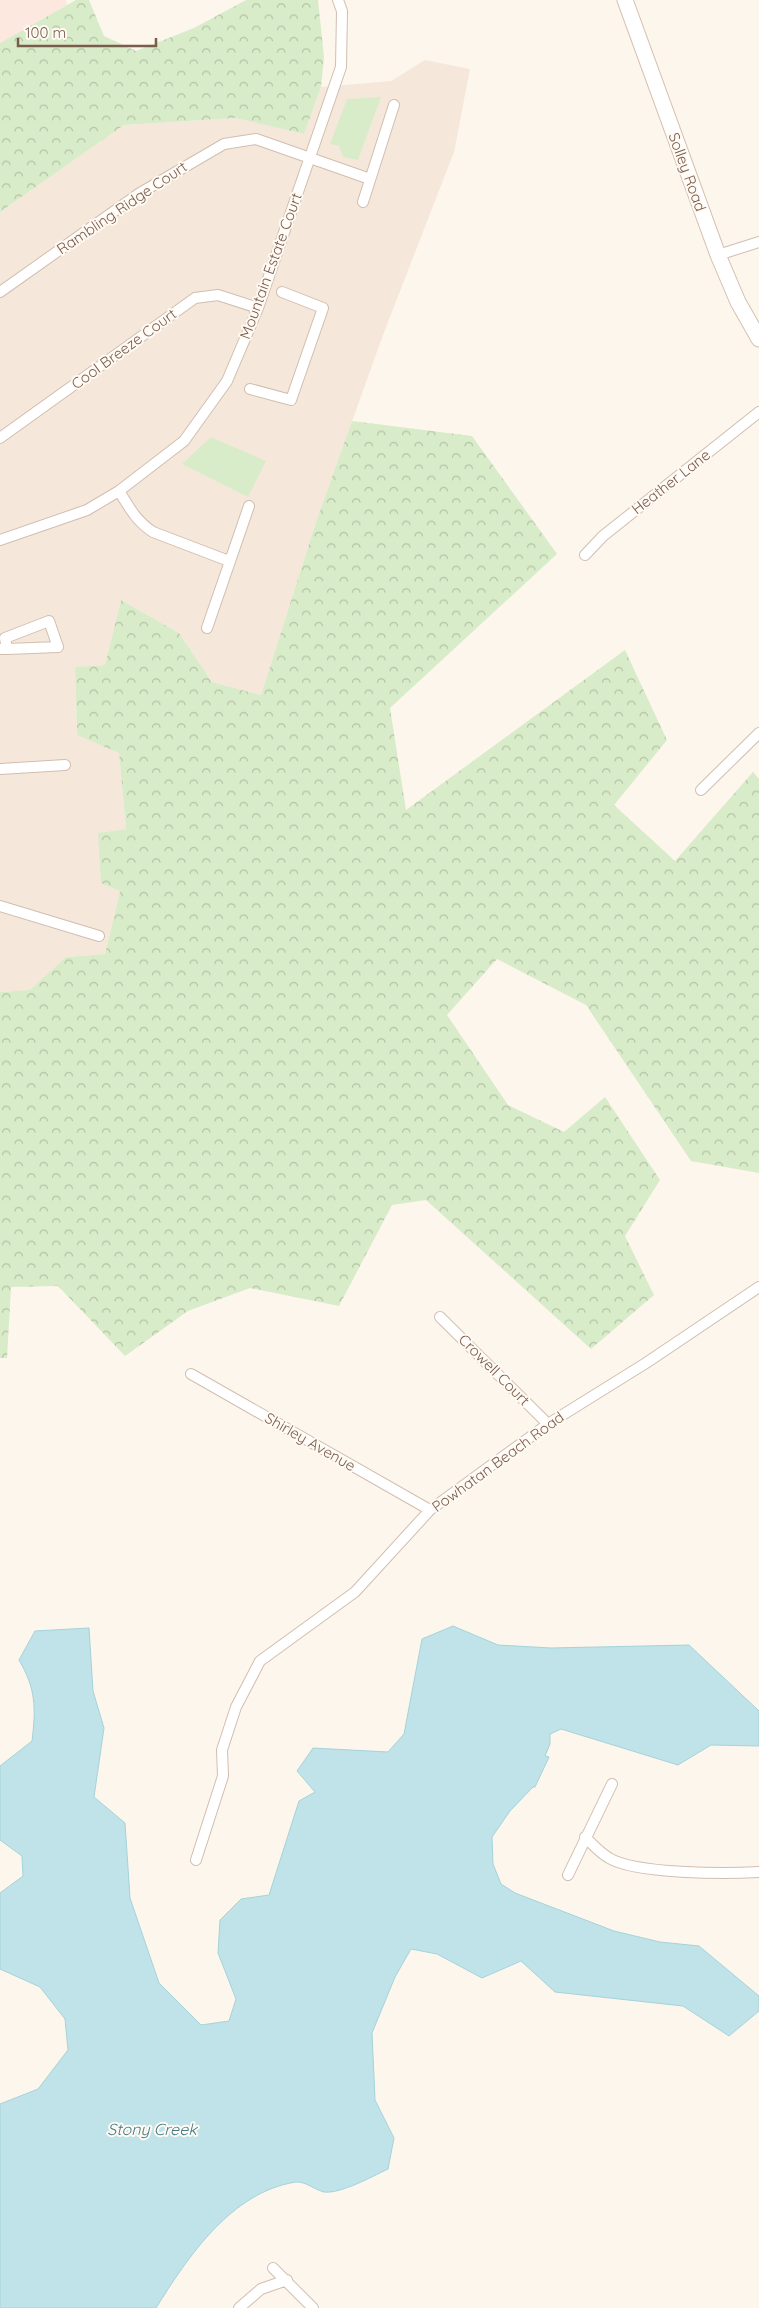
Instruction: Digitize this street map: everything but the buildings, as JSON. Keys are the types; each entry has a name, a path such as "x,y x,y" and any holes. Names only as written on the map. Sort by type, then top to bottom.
{"main road":[{"name":"Solley Road","path":"625,0 718,256 738,302 759,340"}],"street":[{"name":"Mountain Estate Court","path":"0,540 87,510 119,491 184,441 228,381 258,308 308,159 342,67 342,11 338,0"},
{"path":"363,202 394,106"},
{"name":"Rambling Ridge Court","path":"0,292 156,182 224,144 256,139 308,159 370,179"},
{"path":"718,256 759,242"},
{"path":"250,389 291,400 323,308 282,292"},
{"name":"Cool Breeze Court","path":"0,438 195,298 218,295 258,308"},
{"name":"Heather Lane","path":"585,555 603,536 759,412"},
{"path":"119,491 136,519 153,532 229,561"},
{"path":"206,628 249,506"},
{"path":"49,621 58,647 3,649 5,638 49,621"},
{"path":"701,790 759,733"},
{"path":"0,769 66,765"},
{"path":"0,906 99,936"},
{"name":"Powhatan Beach Road","path":"196,1860 223,1776 222,1750 233,1715 260,1661 355,1592 430,1510 548,1424 646,1363 759,1287"},
{"name":"Crowell Court","path":"440,1317 548,1424"},
{"name":"Shirley Avenue","path":"191,1374 430,1510"},
{"path":"568,1875 612,1784"},
{"path":"585,1837 608,1858 629,1865 713,1874 759,1872"},
{"path":"273,2268 314,2308"},
{"path":"239,2308 261,2288 287,2280"}],"shaded area":[{"path":"0,0 66,0 67,5 0,43"},
{"path":"425,60 470,69 454,152 383,335 316,522 261,695 212,682 179,633 121,600 105,665 75,667 77,735 119,752 126,829 99,833 120,891 105,954 66,957 30,991 0,992 0,212 124,125 235,118 304,134 321,87 391,81"}],"green space":[{"path":"76,0 89,0 104,36 136,51 194,28 246,0 318,0 324,57 321,87 304,134 235,118 124,125 0,212 0,43"},
{"path":"381,97 358,160 343,157 339,146 330,144 347,99"},
{"path":"352,421 472,436 557,554 390,708 406,810 625,650 667,740 614,805 675,861 753,772 759,779 759,1173 691,1161 586,1005 497,959 447,1015 508,1105 564,1132 605,1097 660,1180 625,1236 654,1295 591,1349 426,1200 392,1205 339,1306 250,1288 188,1311 125,1356 58,1286 11,1287 7,1358 0,1358 0,992 30,990 66,957 105,954 120,891 101,883 98,833 126,829 119,753 77,735 75,667 105,665 121,600 179,633 212,682 261,695 316,522"},
{"path":"211,437 266,461 248,497 182,464"}],"water":[{"name":"Stony Creek","path":"453,1626 498,1645 551,1648 689,1645 759,1711 759,1746 711,1745 678,1765 561,1729 550,1734 550,1744 545,1756 549,1757 535,1787 510,1811 492,1837 493,1864 501,1884 515,1893 614,1931 660,1942 699,1946 759,1996 759,2011 729,2036 683,2006 555,1992 521,1961 482,1978 437,1954 411,1949 395,1977 372,2033 375,2100 394,2138 388,2169 357,2184 331,2192 324,2192 296,2182 273,2188 251,2199 232,2213 197,2248 156,2308 0,2308 0,2104 38,2089 68,2050 65,2019 40,1987 0,1969 0,1893 23,1876 22,1856 0,1840 0,1766 32,1741 34,1709 32,1690 25,1670 19,1660 35,1631 89,1628 93,1691 104,1728 94,1797 125,1823 130,1898 159,1983 201,2025 229,2021 236,1999 218,1953 220,1920 241,1899 269,1895 299,1801 315,1792 297,1771 313,1748 388,1752 404,1734 422,1639"}]}
